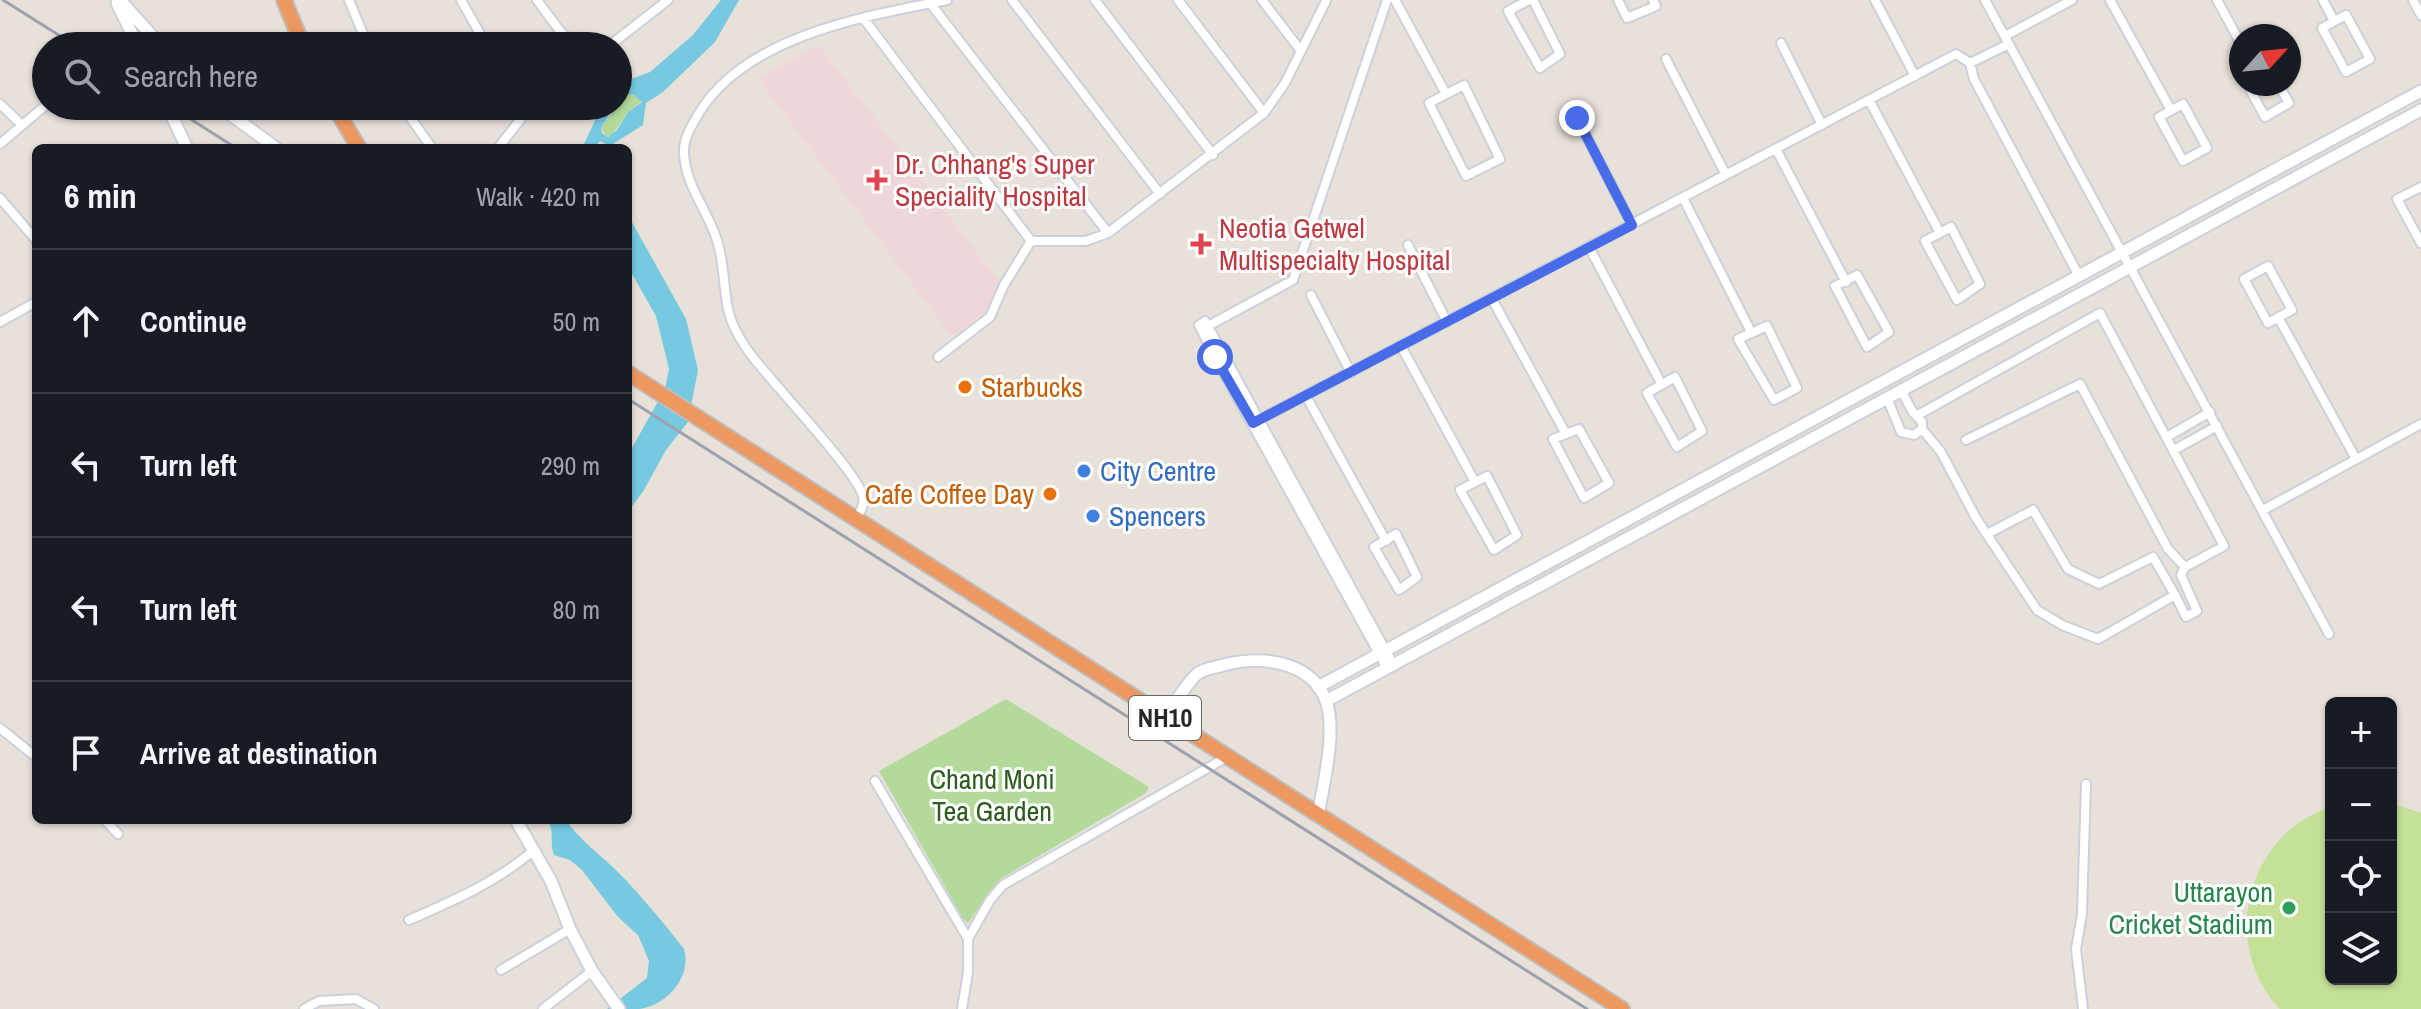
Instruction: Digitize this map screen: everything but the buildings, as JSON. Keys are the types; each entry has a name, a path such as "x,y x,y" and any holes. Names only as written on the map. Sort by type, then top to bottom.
{"highway":[{"path":"284,0 297,32"},
{"path":"342,120 357,144"},
{"name":"NH10","path":"634,377 1622,1009"}],"street":[{"path":"118,0 132,32"},
{"path":"118,0 148,32"},
{"path":"349,0 362,32"},
{"path":"461,0 479,32"},
{"path":"537,0 561,32"},
{"path":"627,32 668,0"},
{"path":"856,519 863,502 860,490 733,327 716,235 694,191 686,168 684,149 691,127 706,103 724,81 752,62 795,39 947,0"},
{"path":"1012,0 1160,194"},
{"path":"1095,0 1213,155"},
{"path":"1178,0 1264,113"},
{"path":"1262,0 1301,51"},
{"path":"1387,0 1293,280 1208,326 1205,321 1199,325 1390,666"},
{"path":"1395,0 1446,94"},
{"path":"1531,0 1560,54 1540,68 1508,11 1519,3 1531,0"},
{"path":"1618,0 1627,18 1656,6 1653,0"},
{"path":"1875,0 1915,76"},
{"path":"1985,0 2329,634"},
{"path":"1970,63 2055,4 2072,0"},
{"path":"2110,0 2171,110"},
{"path":"2217,0 2230,24"},
{"path":"2323,0 2334,21"},
{"path":"2413,0 2421,15"},
{"path":"1031,241 1086,241 1108,233 1213,155 1264,113 1285,83 1326,1"},
{"path":"930,3 1108,233"},
{"path":"2346,15 2370,59 2346,72 2322,28 2334,21 2346,15"},
{"path":"864,19 1031,241"},
{"path":"1781,43 1822,125"},
{"path":"1256,422 1956,54 1970,63 1974,79 2079,276"},
{"path":"1666,59 1726,175"},
{"path":"1464,85 1500,159 1466,176 1429,103 1446,94 1464,85"},
{"path":"1318,687 2421,91"},
{"path":"2254,96 2265,117 2289,103 2285,96"},
{"path":"1869,100 1940,233"},
{"path":"0,104 22,125"},
{"path":"2183,104 2207,148 2183,161 2159,117 2171,110 2183,104"},
{"path":"1326,701 2421,110"},
{"path":"0,144 32,117"},
{"path":"1577,118 1632,225"},
{"path":"174,120 185,144"},
{"path":"238,120 271,144"},
{"path":"412,120 429,144"},
{"path":"501,144 520,120"},
{"path":"1776,149 1846,282"},
{"path":"2421,187 2397,199 2421,243"},
{"path":"0,198 32,235"},
{"path":"1683,198 1751,332"},
{"path":"1951,227 1980,284 1957,300 1925,241 1940,233 1951,227"},
{"path":"938,357 990,317 1004,285 1031,241"},
{"path":"1408,245 1447,322"},
{"path":"1589,247 1662,385"},
{"path":"2268,266 2292,310 2278,317 2268,323 2244,279 2268,266"},
{"path":"1857,275 1889,332 1867,347 1835,286 1846,282 1857,275"},
{"path":"1311,295 1351,373"},
{"path":"1492,299 1566,434"},
{"path":"0,322 32,304"},
{"path":"1918,415 2100,313 2224,546 2185,567 2181,575 2197,611 2186,617 2153,557 2099,584 2068,569 2033,510 1987,534"},
{"path":"2278,317 2356,459"},
{"path":"1767,326 1797,388 1774,400 1738,339 1751,332 1767,326"},
{"path":"1401,346 1475,482"},
{"path":"1675,377 1702,431 1677,447 1647,393 1662,385 1675,377"},
{"path":"1966,440 2080,384 2168,549 2185,567"},
{"path":"1901,390 1922,422 1922,429 1941,452 1987,534 2037,610 2062,625 2098,639 2175,595"},
{"path":"1306,396 1386,541"},
{"path":"1887,398 1901,432 1914,435 1922,429"},
{"path":"2167,437 2210,412"},
{"path":"2263,510 2421,424"},
{"path":"2174,450 2217,426"},
{"path":"1579,429 1609,483 1584,498 1553,439 1566,434 1579,429"},
{"path":"1487,476 1517,535 1494,550 1460,490 1475,482 1487,476"},
{"path":"1396,534 1417,577 1399,590 1374,547 1386,541 1396,534"},
{"path":"1164,718 1199,672 1258,659 1289,667 1318,687 1326,701 1328,737 1318,816"},
{"path":"0,728 32,754"},
{"path":"962,1009 968,972 968,939 990,900 1010,879 1227,757"},
{"path":"875,781 968,939"},
{"path":"2083,1009 2076,949 2082,914 2086,784"},
{"path":"109,824 118,834"},
{"path":"518,824 551,881 570,929 592,971 619,1009"},
{"path":"409,920 461,898 513,869 534,850"},
{"path":"501,970 570,929"},
{"path":"543,1009 592,971"},
{"path":"304,1009 319,1001 356,999 374,1009"}],"shaded area":[{"name":"Dr. Chhang's Super Speciality Hospital","path":"819,45 999,281 984,315 951,336 757,78"}],"green space":[{"path":"632,95 642,101 632,109"},
{"path":"607,120 622,120 612,135 606,136 601,128"},
{"name":"Chand Moni Tea Garden","path":"1006,699 1149,787 1146,793 1000,879 968,923 879,771"},
{"name":"Uttarayon Cricket Stadium","path":"2397,805 2421,813 2421,1009 2280,1009 2261,983 2250,954 2247,924 2251,894 2261,866 2279,841 2302,821 2325,810 2325,985 2397,985"}],"water":[{"path":"721,0 739,0 715,42 663,92 646,103 643,125 613,144 600,141 597,144 584,144 595,120 606,120 601,128 608,137 623,120 632,120 632,109 642,102 632,95 632,79 650,72 693,35"},
{"path":"632,222 686,319 698,370 688,422 666,450 632,506 632,448 665,389 669,369 656,316 632,274"},
{"path":"549,824 569,824 636,891 684,949 686,959 681,979 659,1002 640,1009 607,1009 647,978 649,961 638,935 618,917 582,870 570,860 554,855"}],"railway":[{"path":"3,0 54,32"},
{"path":"192,120 230,144"},
{"path":"632,402 1587,1009"}],"place":[{"name":"Dr. Chhang's Super Speciality Hospital","path":"877,180"},
{"name":"Neotia Getwel Multispecialty Hospital","path":"1201,244"},
{"name":"Starbucks","path":"965,387"},
{"name":"City Centre","path":"1084,471"},
{"name":"Cafe Coffee Day","path":"1050,494"},
{"name":"Spencers","path":"1093,516"},
{"name":"Uttarayon Cricket Stadium","path":"2289,908"}],"route":[{"path":"1215,357 1253,423 1632,225 1577,118"}]}
